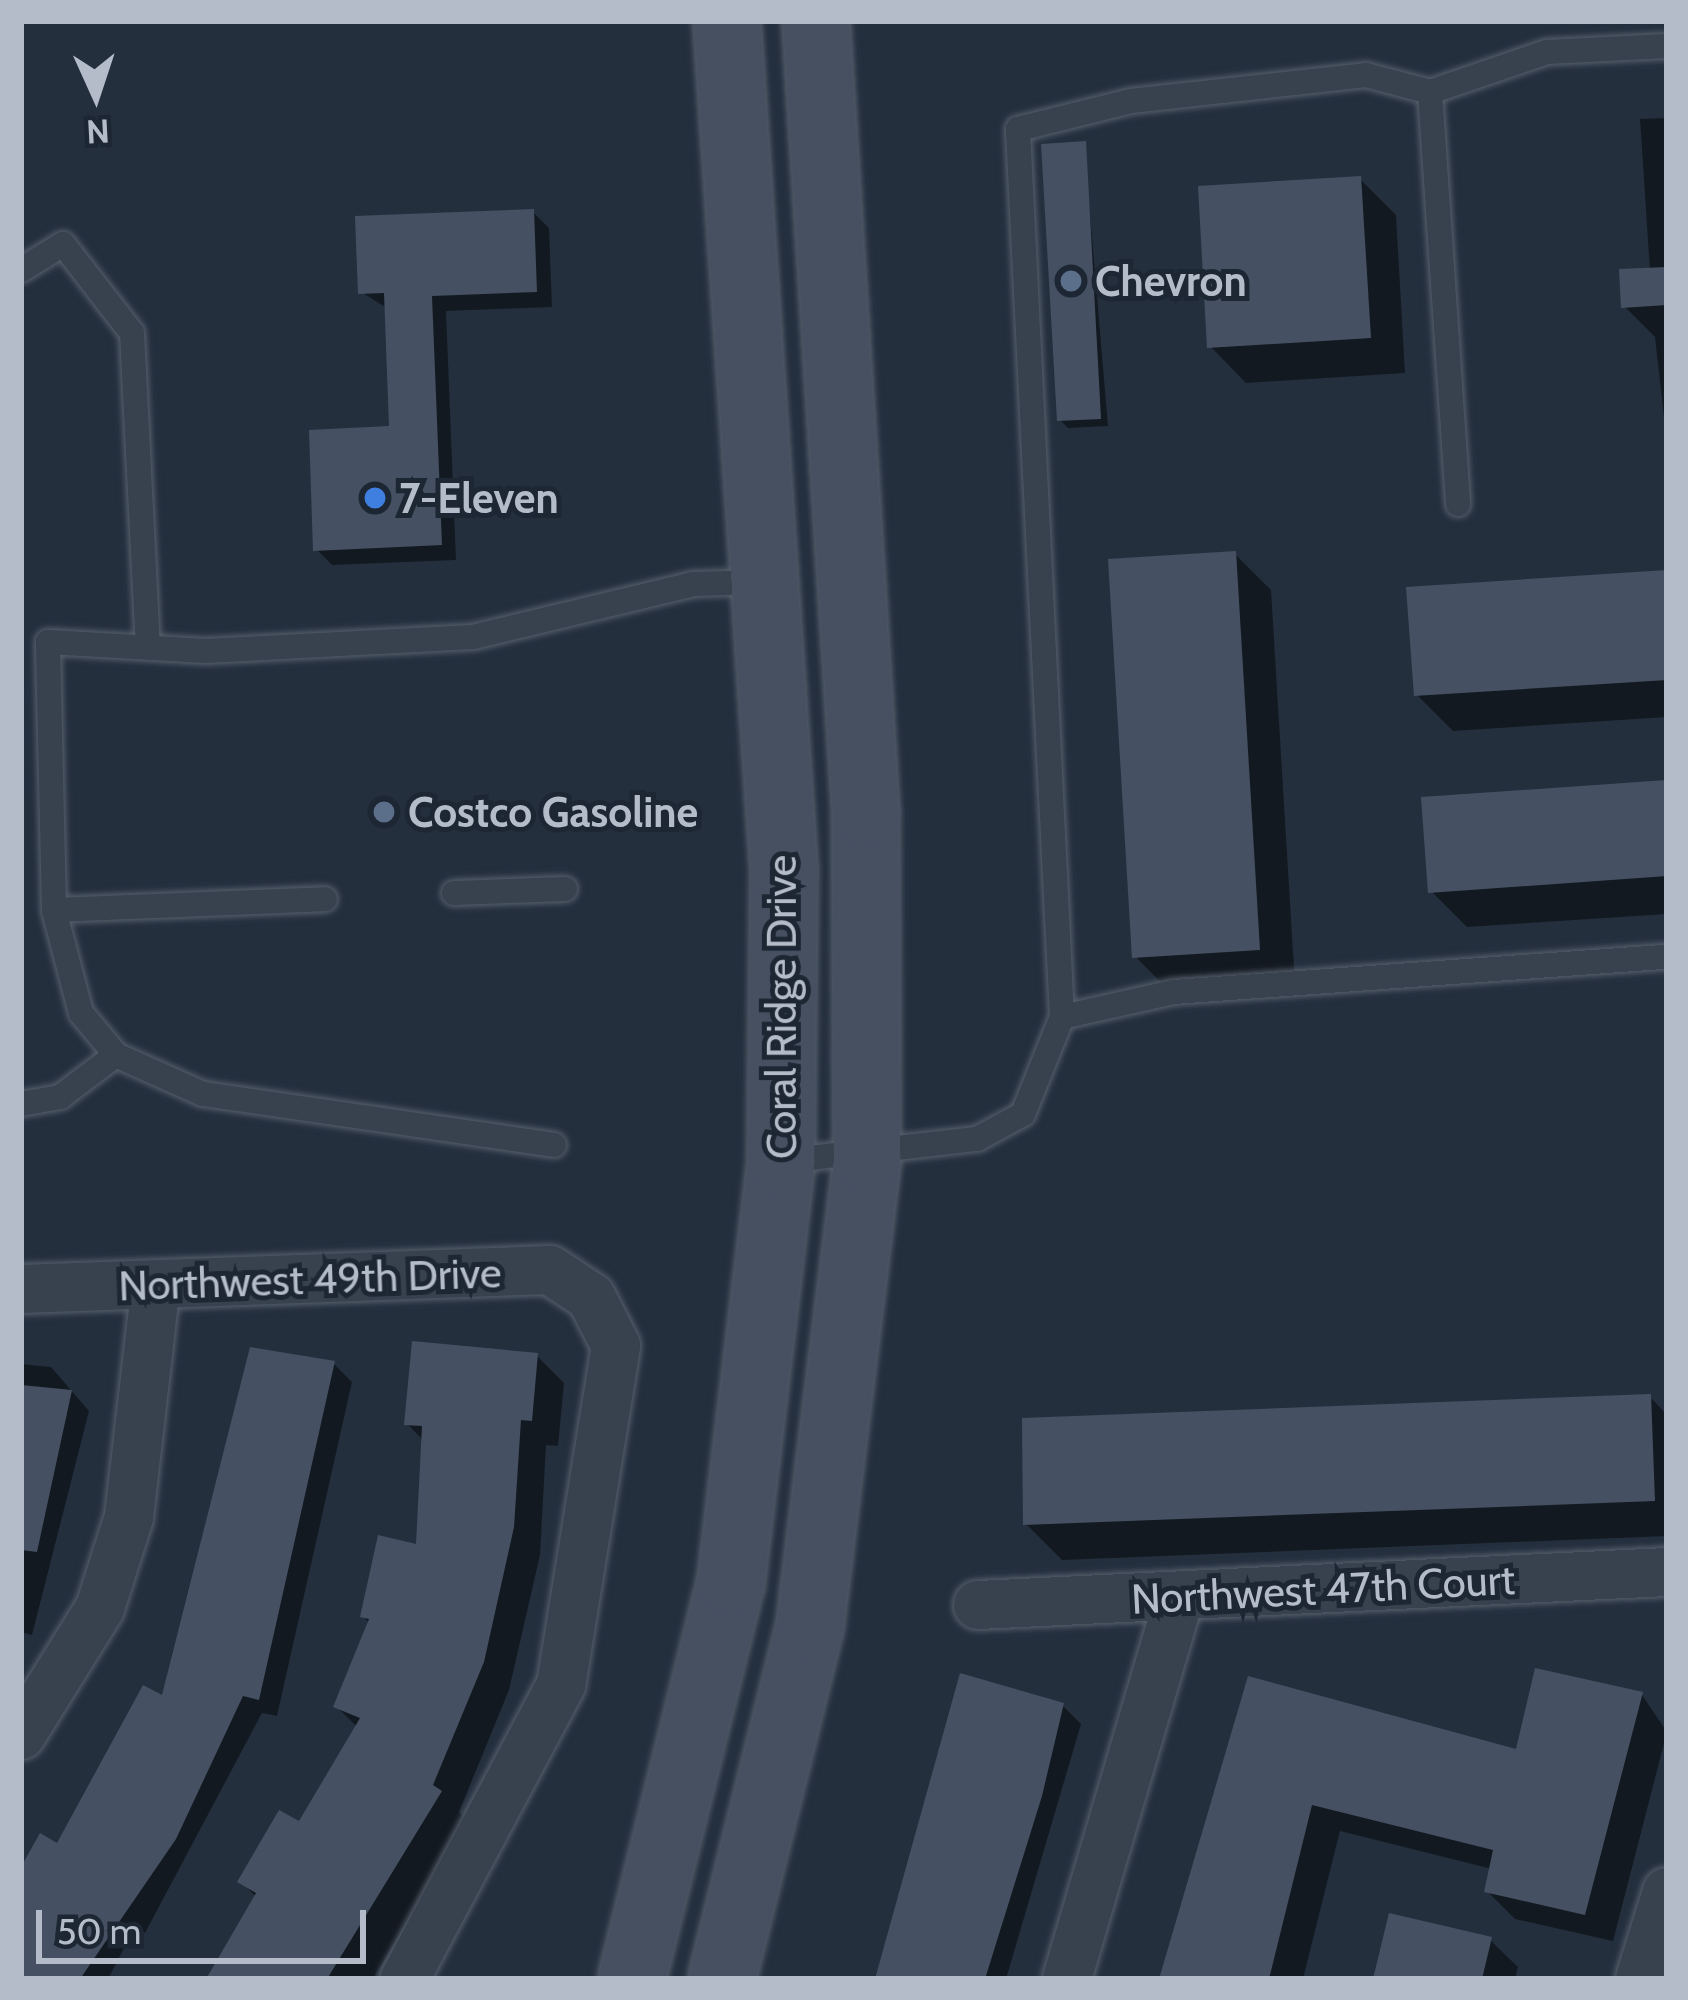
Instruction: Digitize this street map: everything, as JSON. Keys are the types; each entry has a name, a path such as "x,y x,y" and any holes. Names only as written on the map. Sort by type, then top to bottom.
{"main road":[{"name":"Coral Ridge Drive","path":"632,1979 730,1582 781,1161 784,869 727,21"},
{"name":"Coral Ridge Drive","path":"722,1979 810,1626 867,1159 866,814 816,21"}],"street":[{"name":"Northwest 49th Drive","path":"21,1289 550,1270 591,1297 616,1346 561,1685 405,1979"},
{"path":"21,1735 100,1608 129,1517 156,1285"},
{"name":"Northwest 47th Court","path":"978,1604 1667,1572"},
{"path":"1067,1979 1179,1598"},
{"path":"1640,1979 1667,1892"}],"lane":[{"path":"781,1161 867,1159 977,1139 1024,1114 1062,1017 1018,129 1131,101 1366,75 1430,92 1547,52 1667,46"},
{"path":"1430,92 1458,505"},
{"path":"21,270 64,244 132,333 148,646"},
{"path":"554,1145 203,1094 116,1055 81,1013 54,910 48,642 148,646 473,637 693,584 764,582"},
{"path":"454,893 565,889"},
{"path":"54,910 325,898"},
{"path":"1062,1017 1174,992 1667,957"},
{"path":"21,1104 60,1097 116,1055"}],"building":[{"name":"Chevron","path":"1086,141 1101,419 1057,421 1041,144"},
{"path":"1361,176 1371,338 1207,348 1198,186"},
{"name":"7-Eleven","path":"534,209 537,292 432,296 442,545 313,551 309,430 389,426 384,293 358,294 355,216"},
{"path":"1667,267 1667,305 1621,308 1619,269"},
{"path":"1236,551 1260,950 1132,958 1108,559"},
{"path":"1667,570 1667,680 1414,696 1406,587"},
{"path":"1667,780 1667,876 1428,893 1421,797"},
{"path":"412,1341 538,1353 532,1421 521,1420 514,1527 484,1662 433,1785 442,1791 327,1979 206,1979 256,1893 237,1882 279,1810 299,1821 360,1718 333,1707 369,1619 360,1617 378,1535 416,1544 422,1426 404,1425"},
{"path":"250,1347 335,1361 259,1700 243,1696 176,1839 80,1979 21,1979 21,1867 40,1833 57,1843 143,1685 162,1695"},
{"path":"21,1385 72,1390 37,1552 21,1550"},
{"path":"1651,1394 1655,1501 1023,1525 1022,1418"},
{"path":"1535,1668 1643,1692 1585,1915 1484,1892 1493,1850 1312,1805 1269,1979 1159,1979 1248,1676 1516,1749"},
{"path":"960,1673 1064,1703 1042,1796 985,1979 875,1979"},
{"path":"1389,1913 1492,1937 1482,1979 1373,1979"}],"place":[{"name":"Chevron","path":"1071,281"},
{"name":"7-Eleven","path":"375,498"},
{"name":"Costco Gasoline","path":"384,812"}]}
